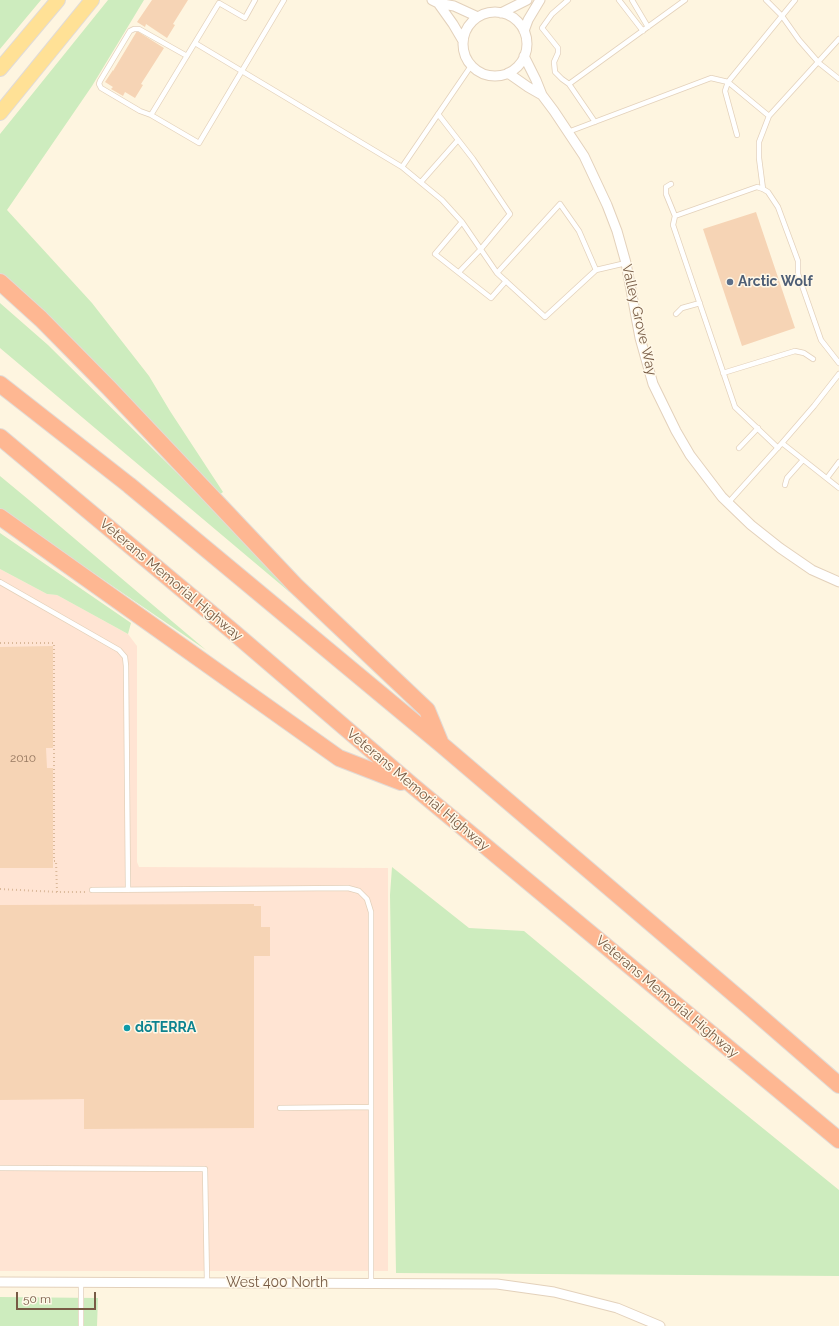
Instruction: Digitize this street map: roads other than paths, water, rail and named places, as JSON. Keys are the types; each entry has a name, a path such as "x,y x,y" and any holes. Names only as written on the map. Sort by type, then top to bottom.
{"highway":[{"path":"0,282 41,319 109,388 295,585 427,710 442,745"},
{"path":"0,384 129,485 442,745 839,1085"},
{"name":"Veterans Memorial Highway","path":"0,437 231,630 413,786 839,1140"},
{"path":"0,517 339,758 413,786"}],"main road":[{"path":"0,69 58,0"},
{"path":"0,113 92,0"}],"street":[{"path":"501,13 527,0"},
{"path":"524,31 528,20 540,0"},
{"path":"435,1 454,6 478,17"},
{"path":"435,1 453,24 463,41"},
{"path":"493,12 501,13 508,15 524,31 526,48 524,56 514,69 512,76 488,76 471,66 466,58 463,50 465,31 478,17 493,12"},
{"name":"Valley Grove Way","path":"524,56 542,95 584,156 599,186 617,231 626,262 640,338 653,384 676,431 690,455 705,477 728,503 780,548 812,570 839,582"},
{"name":"Valley Grove Way","path":"512,76 542,95"},
{"name":"West 400 North","path":"0,1282 497,1284 554,1292 617,1308 660,1326"}],"lane":[{"path":"151,115 219,3 245,18 255,0"},
{"path":"187,56 138,29 134,29 130,31 99,84 101,88 199,143 284,0"},
{"path":"568,0 552,14 542,28 558,48 558,53 554,62 555,72 569,84 595,122"},
{"path":"620,0 642,31"},
{"path":"632,0 648,27"},
{"path":"569,84 685,0"},
{"path":"766,0 782,16 799,40 819,63 839,79"},
{"path":"737,135 725,91 728,82 794,0"},
{"path":"763,188 759,158 759,142 769,116 819,63 839,39"},
{"path":"195,43 402,167 442,200 462,222 497,273 545,317 596,270 626,262"},
{"path":"402,167 471,66"},
{"path":"568,132 711,78 728,82 769,116"},
{"path":"438,114 473,159 510,214 480,250 459,272"},
{"path":"421,182 458,140"},
{"path":"671,184 666,188 666,194 675,216 673,225 735,407 778,448"},
{"path":"675,216 757,188 763,188 768,192 778,207 798,261 798,274 821,340 839,363"},
{"path":"497,273 560,204 579,231 596,270"},
{"path":"462,222 435,254 491,298 506,281"},
{"path":"676,314 682,308 700,303"},
{"path":"724,373 795,351 804,353 813,358"},
{"path":"728,503 778,448 839,374"},
{"path":"739,448 758,428"},
{"path":"782,443 839,488"},
{"path":"785,485 787,478 803,460"},
{"path":"827,478 839,462"},
{"path":"0,582 118,650 125,657 128,889"},
{"path":"92,890 348,888 359,891 364,895 369,903 371,912 371,1283"},
{"path":"280,1108 371,1107"},
{"path":"0,1168 205,1168 207,1282"},
{"path":"81,1282 81,1326"}],"place":[{"name":"Arctic Wolf","path":"730,282"},
{"name":"dōTERRA","path":"127,1028"}]}
